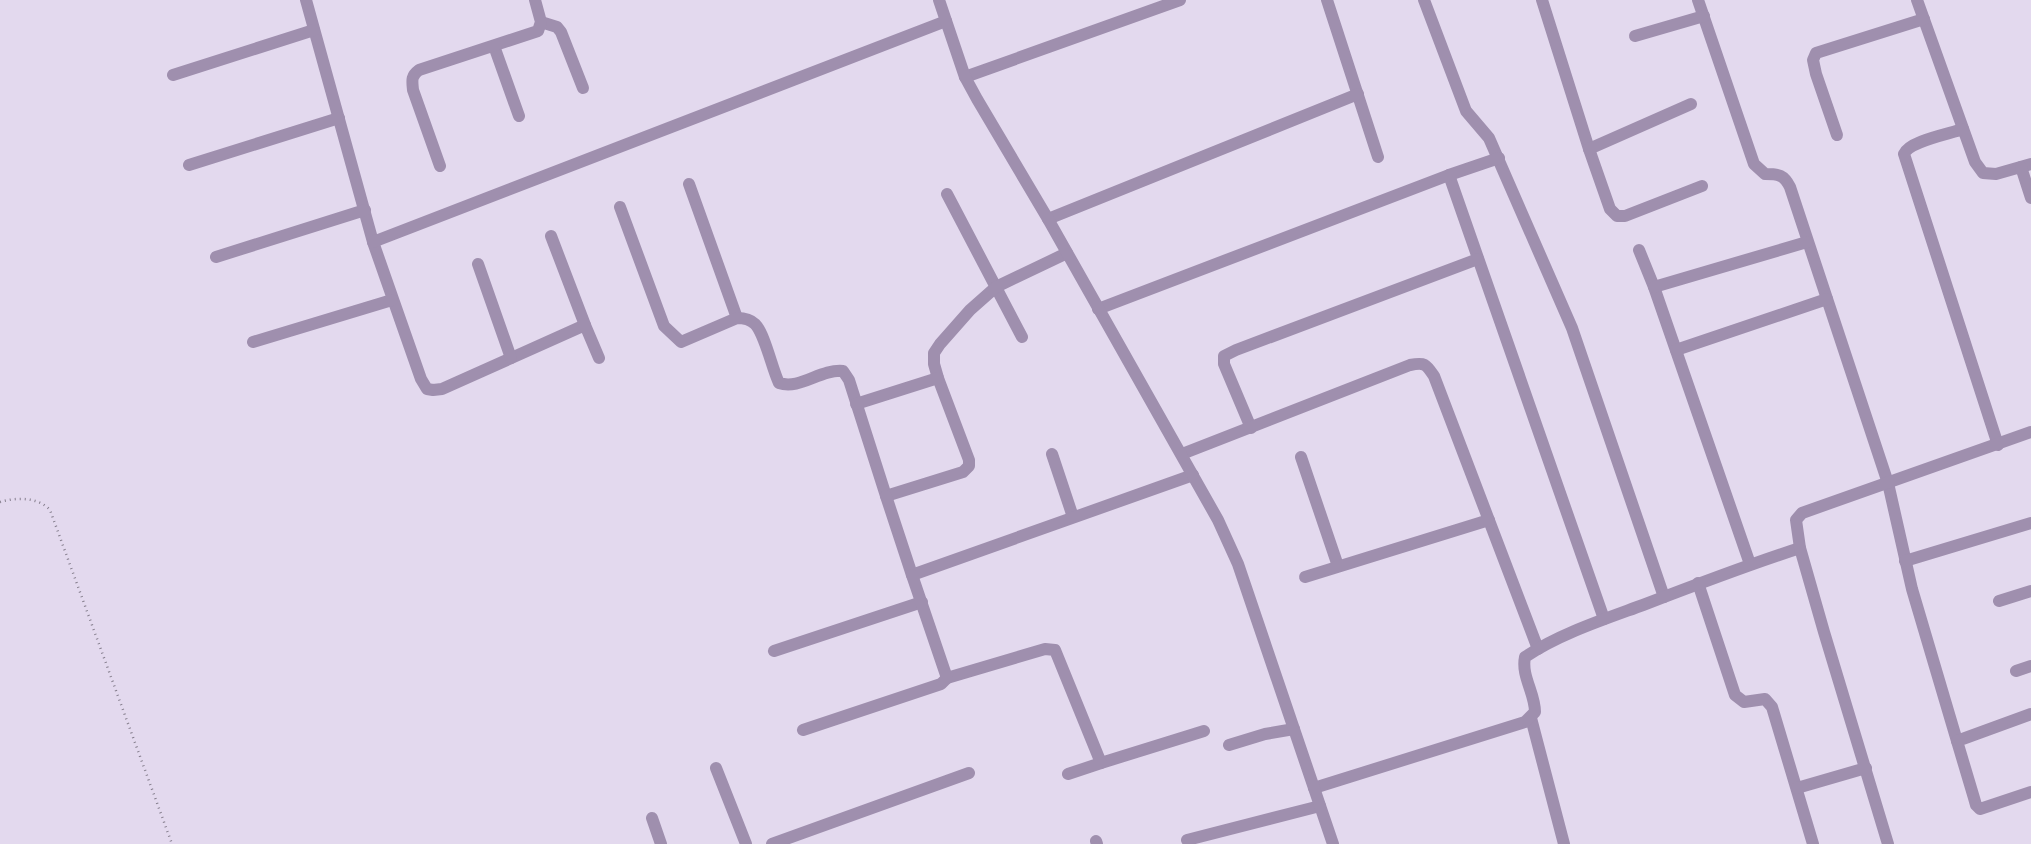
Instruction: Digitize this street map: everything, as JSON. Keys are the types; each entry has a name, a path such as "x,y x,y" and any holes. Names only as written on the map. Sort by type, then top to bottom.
{"street":[{"path":"440,166 413,90 412,80 414,74 419,70 538,31 541,22 535,0"},
{"path":"939,0 965,77 994,130 1048,218 1218,520 1238,564 1333,844"},
{"path":"965,77 1180,0"},
{"path":"1327,0 1378,157"},
{"path":"1424,0 1466,110 1489,138 1572,328 1664,597"},
{"path":"1542,0 1610,209 1617,216 1625,216 1702,186"},
{"path":"1698,0 1754,164 1765,174 1779,174 1786,179 1888,483 1912,589 1976,805 1980,809 2031,792"},
{"path":"1917,0 1975,162 1983,173 1996,174 2026,165 2031,198"},
{"path":"309,1 314,30 364,210 392,300 421,379 427,389 442,389 585,325"},
{"path":"1635,36 1704,16"},
{"path":"1837,135 1816,74 1813,60 1816,53 1924,19"},
{"path":"374,242 946,21"},
{"path":"541,22 557,27 561,32 583,88"},
{"path":"172,76 314,30"},
{"path":"494,46 519,116"},
{"path":"1048,218 1358,94"},
{"path":"1589,149 1691,104"},
{"path":"188,165 339,118"},
{"path":"1963,129 1914,144 1906,149 1904,154 1998,445"},
{"path":"1098,309 1498,158"},
{"path":"1449,175 1604,619"},
{"path":"689,184 737,318"},
{"path":"947,194 1022,337"},
{"path":"620,206 664,326 681,342 737,318 747,319 755,323 761,332 779,383 788,386 833,370 842,371 848,380 947,678"},
{"path":"216,257 364,210"},
{"path":"551,236 599,358"},
{"path":"1654,287 1807,242"},
{"path":"1639,250 1654,287 1750,564"},
{"path":"886,496 963,472 968,466 968,460 938,378 934,353 970,310 996,287 1067,253"},
{"path":"1251,428 1224,364 1224,356 1478,259"},
{"path":"478,264 511,358"},
{"path":"1676,350 1827,299"},
{"path":"253,342 392,300"},
{"path":"1182,454 1410,365 1420,363 1427,365 1434,376 1538,648"},
{"path":"856,404 938,378"},
{"path":"1888,844 1866,768 1851,725 1800,548 1796,520 1802,513 2031,432"},
{"path":"1052,454 1073,518"},
{"path":"1301,457 1338,566"},
{"path":"912,575 1193,475"},
{"path":"1305,577 1489,520"},
{"path":"1906,561 2031,523"},
{"path":"1314,788 1525,722 1535,712 1535,704 1523,667 1526,657 1538,648 1604,619 1698,583 1800,548"},
{"path":"1698,583 1736,696 1744,702 1764,699 1768,702 1813,844"},
{"path":"1999,601 2031,591"},
{"path":"774,651 922,602"},
{"path":"803,730 941,684 947,678 1045,649 1055,650 1101,763"},
{"path":"2016,671 2031,666"},
{"path":"1957,741 2031,714"},
{"path":"1531,718 1564,844"},
{"path":"1229,745 1265,734 1294,728"},
{"path":"1068,774 1204,731"},
{"path":"716,768 746,844"},
{"path":"1796,788 1866,768"},
{"path":"772,844 969,772"},
{"path":"1187,840 1320,806"},
{"path":"652,818 661,844"}],"path":[{"path":"0,502 36,500 50,510 172,844"}]}
